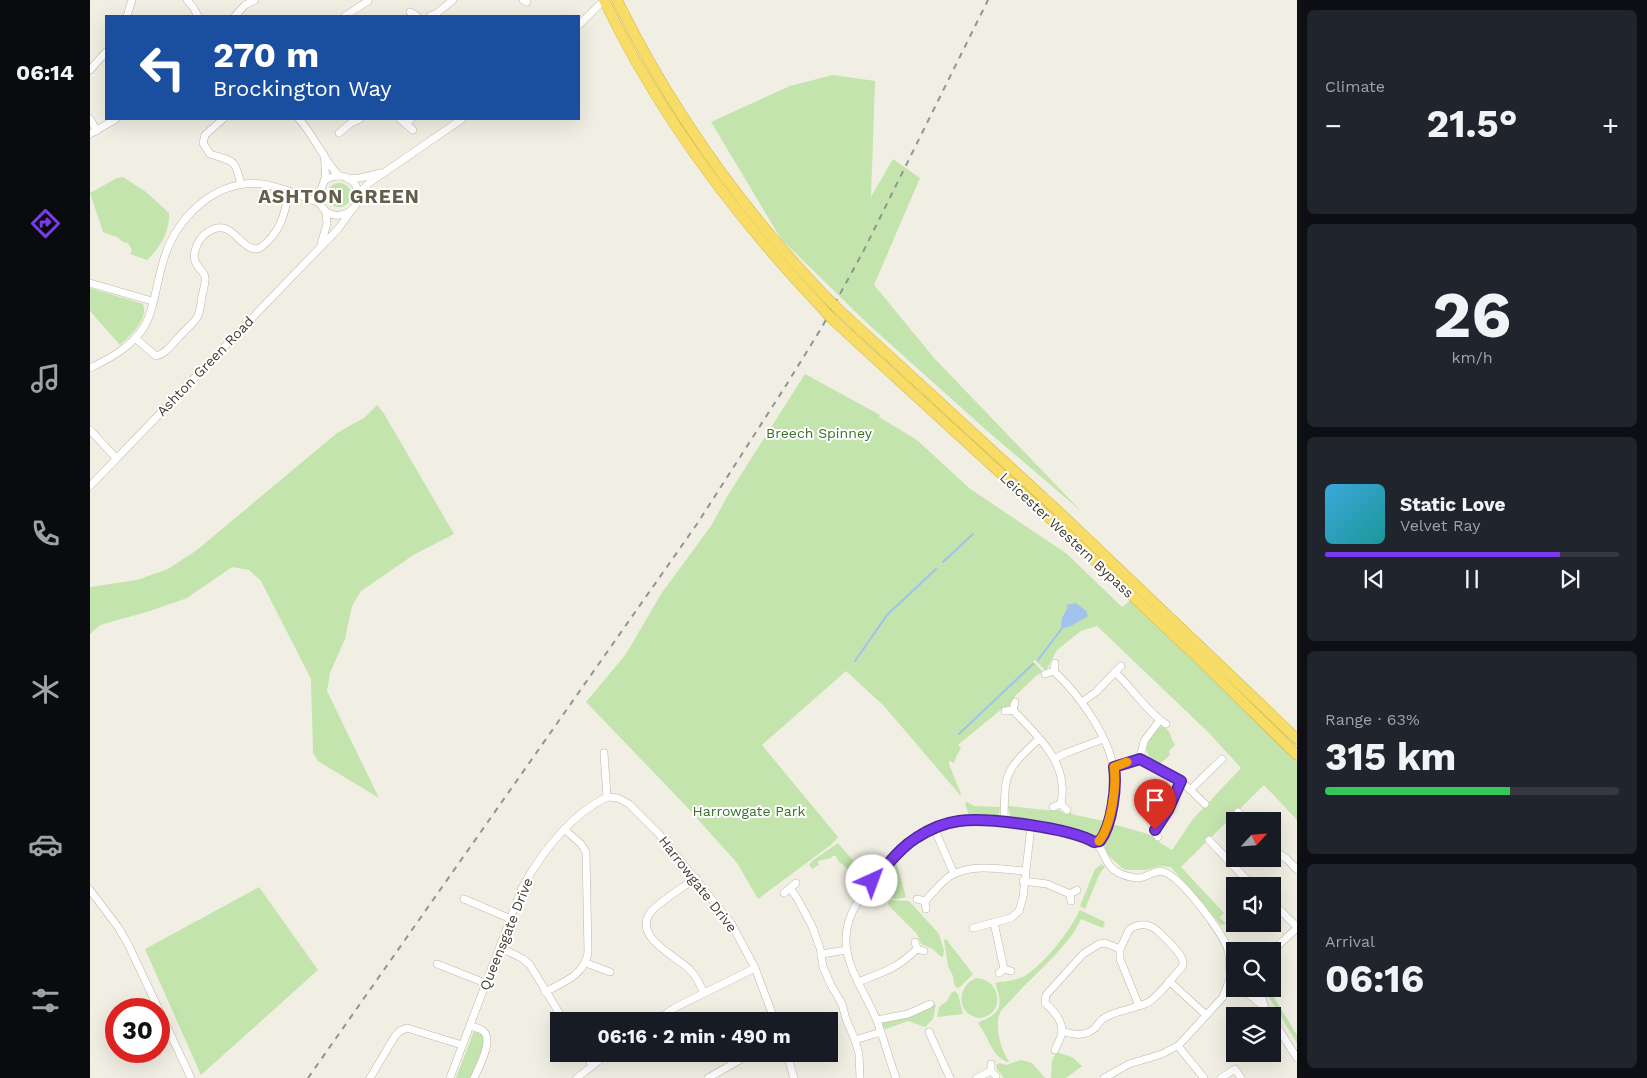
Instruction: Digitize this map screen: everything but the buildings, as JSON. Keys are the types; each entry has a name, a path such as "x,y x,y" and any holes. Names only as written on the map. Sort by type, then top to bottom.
{"highway":[{"name":"Leicester Western Bypass","path":"604,0 654,92 695,154 736,210 788,272 832,319 1065,532 1297,755"},
{"name":"Leicester Western Bypass","path":"617,0 649,62 704,151 785,253 838,309 1122,571 1297,739"}],"street":[{"path":"127,15 132,0"},
{"path":"187,0 197,15"},
{"path":"236,15 245,5 255,0"},
{"path":"432,15 453,0"},
{"path":"580,24 604,0"},
{"path":"348,15 368,1"},
{"path":"410,12 415,15"},
{"path":"90,70 105,53"},
{"path":"90,119 93,133 114,120"},
{"path":"222,120 204,135 203,143 210,154 232,161 236,167 241,185"},
{"path":"300,120 339,176"},
{"path":"339,133 358,120"},
{"path":"406,120 413,130"},
{"name":"Ashton Green Road","path":"90,486 338,229 357,204 358,194 369,183 461,120"},
{"path":"324,155 326,169 324,181 319,190 320,203 326,212 336,216 341,216 351,211"},
{"name":"Ashton Green Road","path":"339,176 348,179 360,178 386,171"},
{"path":"324,181 328,178 339,176"},
{"path":"348,179 356,187 358,194"},
{"path":"90,368 120,351 136,338 148,319 167,250 177,229 194,209 215,194 241,185 261,184 289,191 320,203"},
{"path":"301,196 319,190"},
{"path":"136,338 156,356 166,352 198,318 201,310 208,272 195,261 194,253 197,244 208,231 223,227 230,230 258,253 282,223 289,191"},
{"name":"Ashton Green Road","path":"320,247 328,224 326,212"},
{"path":"90,283 152,301"},
{"path":"90,430 116,458"},
{"path":"896,1078 877,1020 858,982 847,950 847,935 853,912 860,897 872,881 908,843 934,828 958,821 1004,822 1030,826 1061,831 1094,842 1100,841 1103,836 1115,788 1114,767 1103,739 1082,702 1054,667 1045,674"},
{"path":"1082,702 1096,692 1118,669 1163,722 1144,741 1140,759"},
{"path":"1011,708 1054,759 1063,785 1064,807 1053,807"},
{"path":"1004,822 1004,788 1007,775 1013,764 1039,739"},
{"path":"1054,759 1103,739"},
{"path":"604,752 607,797"},
{"path":"1191,788 1223,757"},
{"path":"1114,767 1140,759 1181,781 1191,788 1205,804"},
{"path":"1156,834 1181,781"},
{"name":"Queensgate Drive","path":"450,1078 522,888 546,851 564,830 586,809 607,797"},
{"name":"Harrowgate Drive","path":"607,797 618,798 629,804 659,834 731,923 755,968 772,1012"},
{"path":"973,928 1011,918 1019,911 1023,897 1024,871 1030,826"},
{"path":"934,828 954,874"},
{"path":"545,992 581,970 586,963 588,945 586,852 581,844 564,830"},
{"path":"1209,840 1244,877"},
{"path":"1094,842 1102,851 1107,864 1122,874 1140,878 1160,871 1170,874 1211,920 1226,946"},
{"path":"1281,855 1297,870"},
{"path":"917,899 925,905 944,881 960,871 974,869 1024,871"},
{"path":"696,878 651,912 647,920 647,926 648,931 658,945 689,968 704,993"},
{"path":"1024,881 1047,884 1073,895"},
{"path":"790,888 812,926 823,967 842,1004 859,1054 860,1078"},
{"path":"90,890 128,944 191,1078"},
{"path":"464,898 511,919"},
{"path":"468,910 472,902"},
{"path":"1281,911 1297,928 1281,943"},
{"path":"994,923 1005,971"},
{"path":"1062,1031 1076,1035 1083,1034 1093,1030 1105,1017 1139,1006 1153,999 1182,966 1182,958 1152,927 1135,926 1132,928 1119,953 1121,965 1129,979 1139,1006"},
{"path":"1055,1050 1062,1031 1053,1010 1045,1003 1046,996 1088,950 1105,943 1120,949"},
{"path":"500,947 523,959 530,965 558,1012"},
{"path":"858,982 894,968 918,947"},
{"path":"821,954 847,950"},
{"path":"586,963 611,972"},
{"path":"437,964 448,964 486,983"},
{"path":"668,1012 755,968"},
{"path":"1169,981 1206,1015"},
{"path":"1104,1078 1128,1064 1162,1054 1178,1046 1223,997 1226,989"},
{"path":"1253,997 1264,1007"},
{"path":"877,1020 908,1014 930,1004"},
{"path":"470,1026 482,1030 486,1034 487,1039 487,1045 474,1078"},
{"path":"370,1078 395,1036 407,1028 462,1045"},
{"path":"928,1031 950,1078"},
{"path":"855,1040 881,1032"},
{"path":"1281,1032 1297,1058"},
{"path":"1178,1046 1204,1078"},
{"path":"577,1078 595,1062"},
{"path":"708,1078 736,1062"},
{"path":"789,1062 794,1078"},
{"path":"1221,1078 1235,1066 1241,1078"},
{"path":"977,1078 993,1070"}],"green space":[{"path":"833,75 875,81 871,197 893,159 920,178 874,285 935,359 1081,511 985,429 867,323 781,239 711,122 790,86"},
{"path":"123,177 146,192 169,213 166,233 156,250 147,260 130,254 132,250 128,243 103,232 90,193 117,178"},
{"path":"339,183 344,184 350,190 350,200 344,206 339,207 334,206 328,200 327,195 328,190 334,184"},
{"path":"90,288 143,304 143,315 138,327 120,345 90,311"},
{"path":"805,374 880,415 879,417 917,440 969,488 1067,554 1122,607 1131,600 1297,761 1297,820 1264,785 1237,812 1226,812 1226,823 1181,867 1224,913 1220,917 1226,924 1221,925 1171,867 1160,866 1145,870 1127,870 1122,868 1108,855 1104,845 1112,824 1152,835 1156,840 1172,850 1193,819 1241,768 1209,733 1097,626 1081,631 1057,650 1047,669 1045,670 1035,660 1033,661 1043,672 1016,695 1009,706 1003,708 958,745 961,748 954,763 949,761 949,764 960,795 884,706 846,671 762,745 839,836 832,844 758,899 737,863 686,806 586,702 626,654 661,594 711,526 728,495"},
{"path":"377,405 383,412 454,534 415,554 361,591 352,606 345,639 330,673 327,691 379,798 318,761 313,753 311,679 261,581 249,570 232,567 187,598 100,625 90,634 90,587 137,580 168,569 197,550 337,433 364,418"},
{"path":"1162,726 1169,732 1175,745 1169,751 1170,755 1160,764 1150,759 1146,749 1152,736"},
{"path":"967,802 974,806 1000,807 999,816 996,818 969,816 965,803"},
{"path":"1008,806 1059,810 1065,814 1067,811 1075,815 1104,821 1100,834 1096,836 1051,822 1048,824 1011,818"},
{"path":"838,843 868,878 865,882 838,861 836,856 818,861 819,865 812,869 809,865"},
{"path":"896,862 906,897 898,899 887,898 877,883"},
{"path":"1102,864 1105,867 1100,873 1085,909 1080,906 1095,869"},
{"path":"259,887 318,970 201,1075 170,1005 170,998 167,998 145,949"},
{"path":"890,900 909,901 939,934 944,951 943,957 933,949 921,944 917,934 889,906"},
{"path":"1080,910 1105,922 1103,928 1081,919 1068,940 1000,1013 998,1018 999,1037 1008,1062 994,1051 978,1024 996,1012 999,1007 1000,1002 995,983 1019,978 1033,970 1056,946"},
{"path":"946,939 973,974 957,988 948,966 944,940"},
{"path":"976,978 991,984 997,997 997,1004 994,1010 980,1018 972,1016 967,1012 963,1007 962,1001 962,994 965,988 969,982"},
{"path":"955,991 958,994 963,1014 937,1017 939,1007"},
{"path":"1269,997 1274,997 1280,1007 1275,1007"},
{"path":"936,1004 933,1019 925,1027 908,1021 886,1029 884,1028 882,1021 914,1014"},
{"path":"1281,1009 1297,1035 1297,1043 1281,1017"},
{"path":"474,1031 479,1031 484,1035 484,1045 471,1078 456,1078"},
{"path":"1056,1052 1072,1057 1082,1066 1066,1078 1051,1078 1052,1061"},
{"path":"1021,1060 1032,1063 1045,1078 1004,1078 997,1069 996,1065 1000,1063 1006,1065"}],"water":[{"path":"1076,603 1086,611 1088,616 1064,628 1061,626 1062,618 1068,607 1066,605"}],"waterway":[{"path":"943,562 973,534"},
{"path":"855,661 887,615 936,569"},
{"path":"1038,660 1063,627"},
{"path":"959,734 1033,664"}],"railway":[{"path":"308,1078 697,524 785,387 822,327 864,250 988,0"}],"slow traffic":[{"path":"1099,841 1107,825 1115,788 1114,767 1127,762"}],"district":[{"name":"ASHTON GREEN","path":"339,196"}],"route":[{"path":"872,881 908,843 934,828 958,821 987,821 1030,826 1061,831 1094,842 1100,841 1107,825 1115,788 1114,767 1140,759 1173,775 1181,781 1168,810 1155,830"}],"park label":[{"name":"Breech Spinney","path":"819,433"},
{"name":"Harrowgate Park","path":"749,811"}]}
